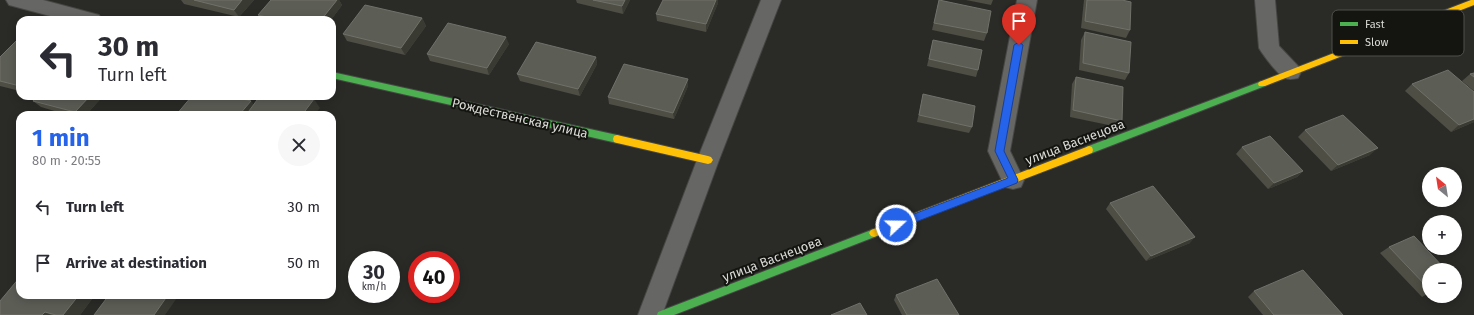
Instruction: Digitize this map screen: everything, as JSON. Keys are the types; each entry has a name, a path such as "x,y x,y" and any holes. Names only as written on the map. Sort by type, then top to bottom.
{"street":[{"path":"16,0 77,16"},
{"path":"650,315 708,160 771,0"},
{"path":"1013,180 999,151 1027,0"},
{"path":"1265,0 1269,48 1292,72"},
{"name":"улица Васнецова","path":"1453,10 1474,2"},
{"name":"улица Васнецова","path":"662,315 1334,56"},
{"name":"Рождественская улица","path":"336,76 708,160"}],"building":[{"path":"194,0 242,0 234,10"},
{"path":"271,0 337,0 324,16 258,15"},
{"path":"593,0 625,0 622,6"},
{"path":"663,0 716,0 706,24 656,14"},
{"path":"939,0 991,11 987,33 934,23"},
{"path":"1087,0 1122,0 1131,2 1130,30 1085,21"},
{"path":"365,5 422,18 401,48 343,34"},
{"path":"448,23 506,37 487,68 427,54"},
{"path":"1085,32 1131,42 1129,73 1083,63"},
{"path":"933,40 982,50 978,70 929,59"},
{"path":"16,41 16,85 0,81 0,57"},
{"path":"536,42 596,57 578,89 517,74"},
{"path":"624,64 688,79 673,113 608,97"},
{"path":"1448,70 1474,92 1474,119 1459,125 1412,84"},
{"path":"1076,77 1123,87 1122,121 1073,110"},
{"path":"923,94 975,106 972,127 919,115"},
{"path":"34,100 86,100 76,111 33,101"},
{"path":"189,100 251,101 242,111 179,111"},
{"path":"257,100 313,100 305,111 249,111"},
{"path":"1343,115 1378,148 1338,165 1305,130"},
{"path":"1270,136 1303,171 1274,183 1242,147"},
{"path":"1153,186 1195,237 1151,256 1110,203"},
{"path":"1414,236 1422,244 1422,255 1432,255 1439,263 1422,263 1422,282 1389,247"},
{"path":"1303,270 1343,315 1274,315 1254,291"},
{"path":"937,279 959,315 907,315 896,295"},
{"path":"16,282 16,299 76,299 63,315 45,312 42,315 0,315 0,301"},
{"path":"106,299 165,299 154,315 94,315"},
{"path":"860,303 867,315 831,315"}],"traffic: fast":[{"path":"336,76 617,139"},
{"path":"1089,150 1262,84"},
{"path":"662,315 874,233"}],"traffic: slow":[{"path":"1453,10 1474,2"},
{"path":"1262,84 1334,56"},
{"path":"617,139 708,160"},
{"path":"874,233 1089,150"}],"route":[{"path":"896,225 1013,180 999,151 1019,45"}]}
